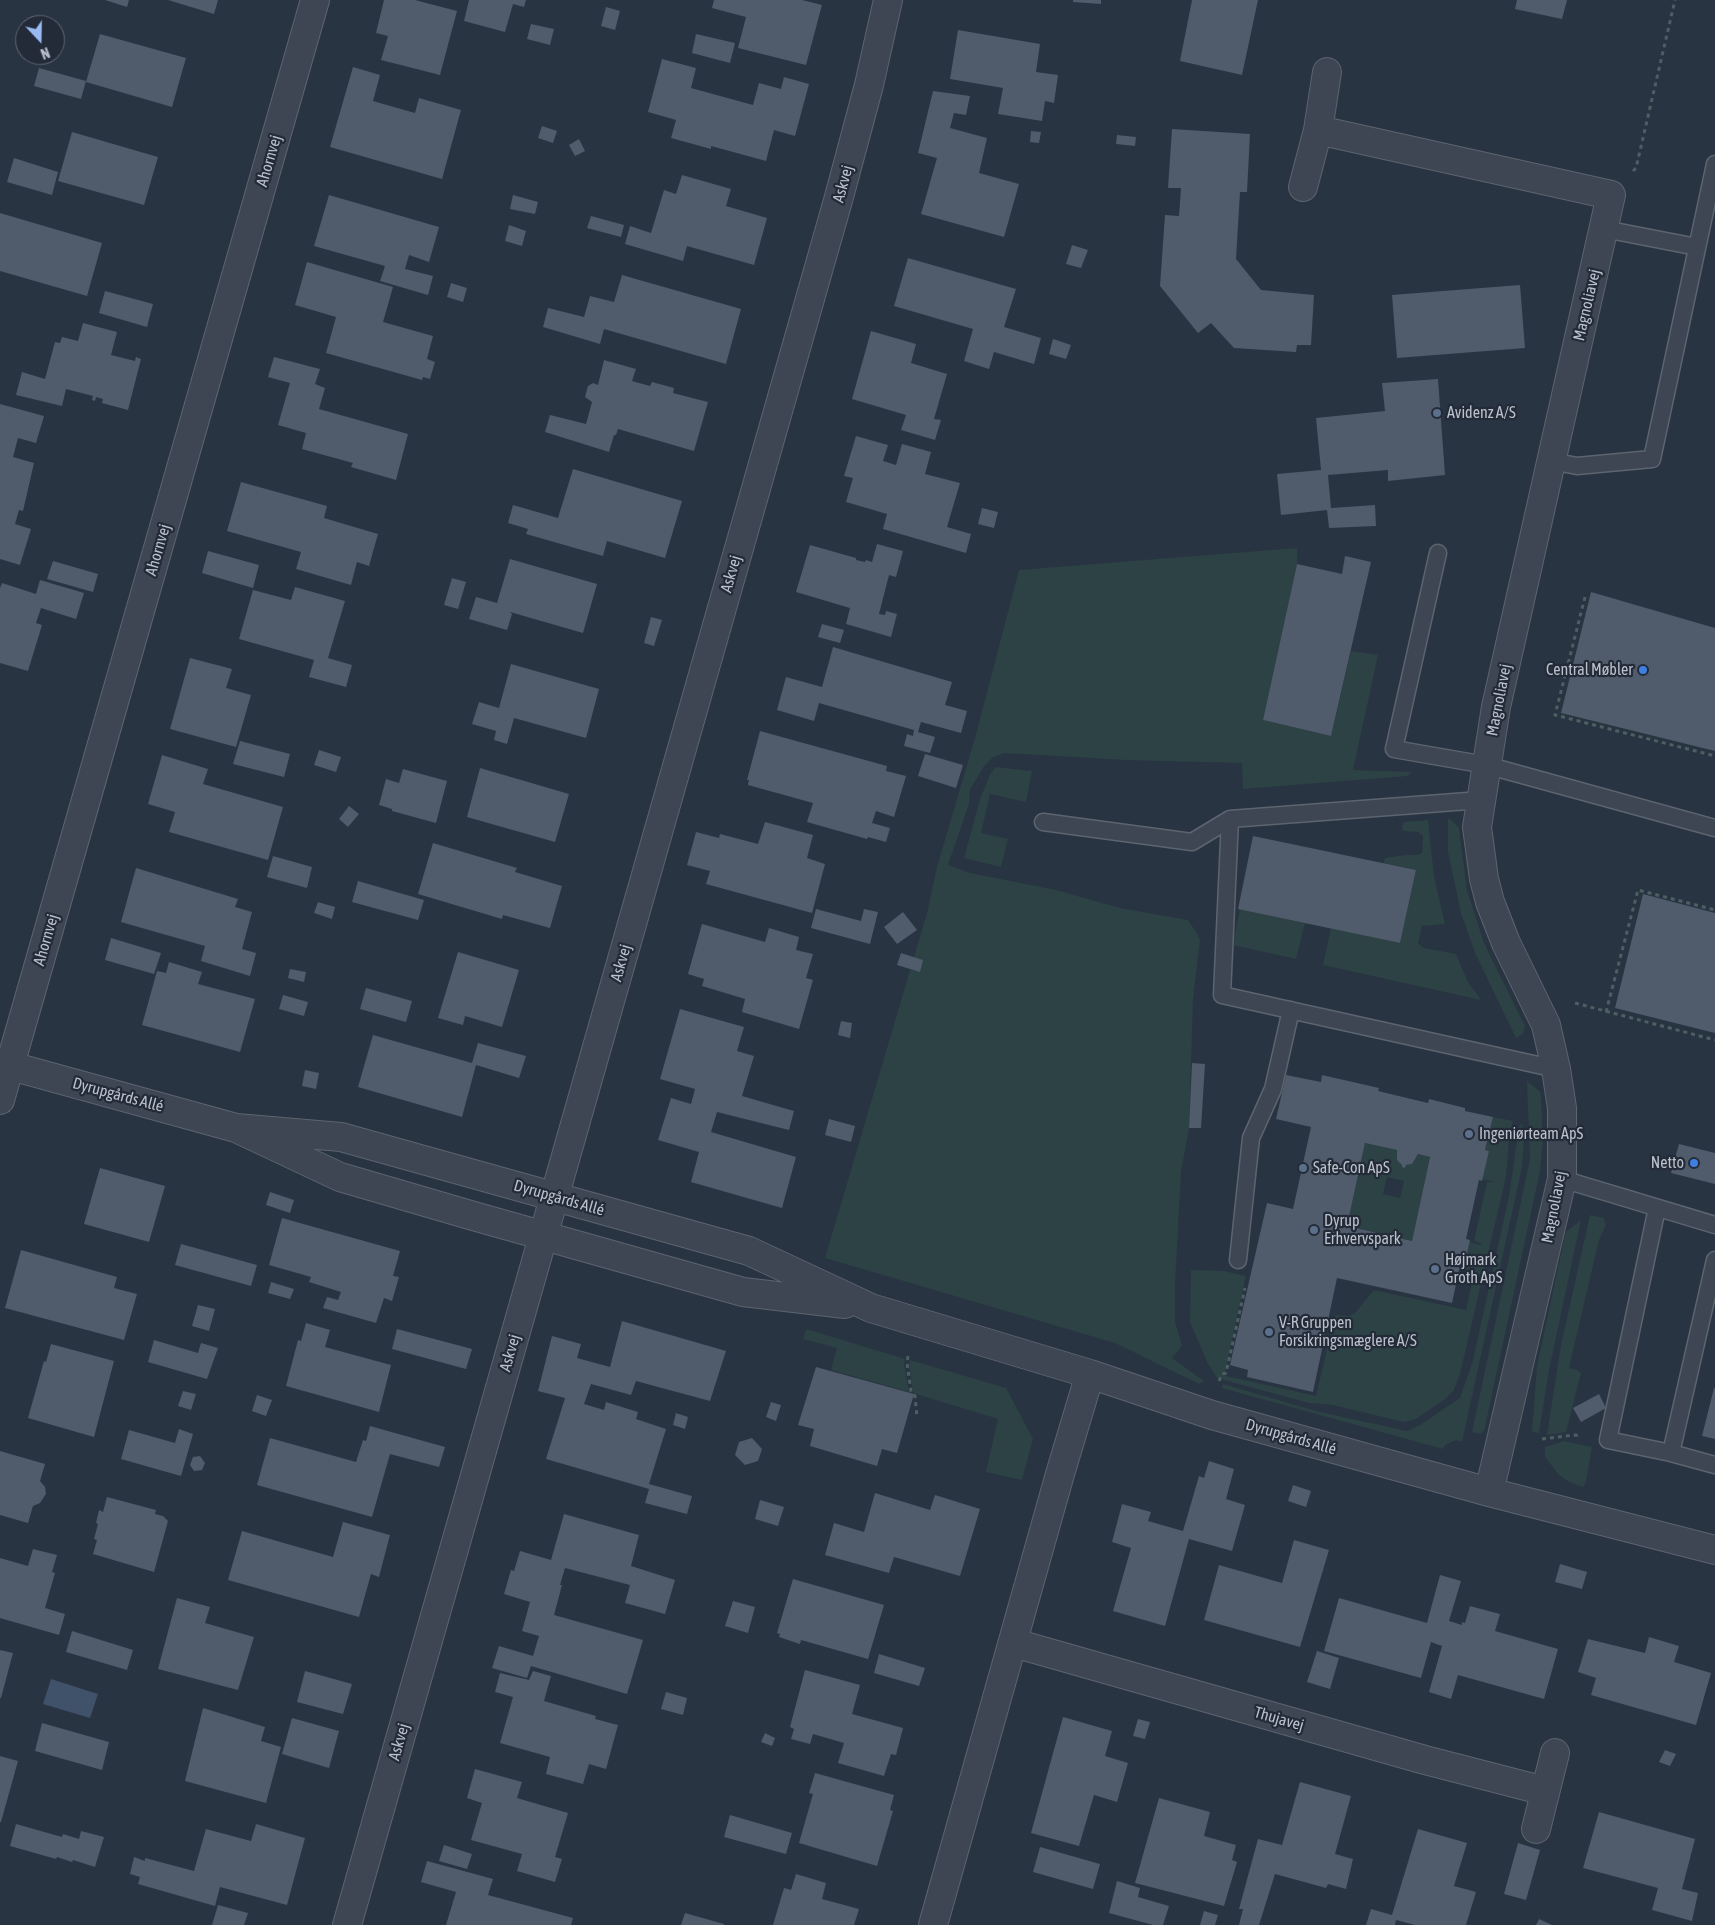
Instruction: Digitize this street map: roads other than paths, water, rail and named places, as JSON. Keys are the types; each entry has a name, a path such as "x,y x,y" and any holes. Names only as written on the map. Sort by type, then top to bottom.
{"street":[{"name":"Ahornvej","path":"0,1100 5,1064 315,0"},
{"name":"Askvej","path":"348,1925 840,194 872,76 888,0"},
{"path":"1303,187 1318,130 1327,72"},
{"name":"Magnoliavej","path":"1318,130 1611,195 1496,707 1477,827 1484,879 1490,902 1506,944 1546,1025 1562,1108 1562,1179 1489,1492"},
{"name":"Dyrupgårds Allé","path":"5,1064 236,1128 340,1177 744,1292 871,1308"},
{"name":"Dyrupgårds Allé","path":"236,1128 341,1137 749,1251 871,1308 1090,1374 1212,1415 1489,1492 1715,1550"},
{"path":"933,1925 1090,1374"},
{"name":"Thujavej","path":"1014,1643 1425,1760 1545,1791"},
{"path":"1536,1828 1555,1753"}],"lane":[{"path":"1552,460 1577,466 1652,459 1715,164"},
{"path":"1604,230 1697,247"},
{"path":"1438,553 1394,749 1486,765 1715,828"},
{"path":"1044,822 1192,842 1230,818 1481,800"},
{"path":"1230,818 1222,995 1556,1069"},
{"path":"1238,1260 1251,1138 1273,1089 1291,1010"},
{"path":"1562,1179 1715,1225"},
{"path":"1657,1208 1608,1440 1671,1453 1715,1465"},
{"path":"1671,1453 1715,1260"}],"water":[{"path":"51,1679 98,1694 90,1718 43,1704"}],"place":[{"name":"Avidenz A/S","path":"1437,413"},
{"name":"Central Møbler","path":"1643,670"},
{"name":"Ingeniørteam ApS","path":"1469,1134"},
{"name":"Netto","path":"1694,1163"},
{"name":"Safe-Con ApS","path":"1303,1168"},
{"name":"Dyrup Erhvervspark","path":"1314,1230"},
{"name":"Højmark Groth ApS","path":"1435,1269"},
{"name":"V-R Gruppen Forsikringsmæglere A/S","path":"1269,1332"}]}
